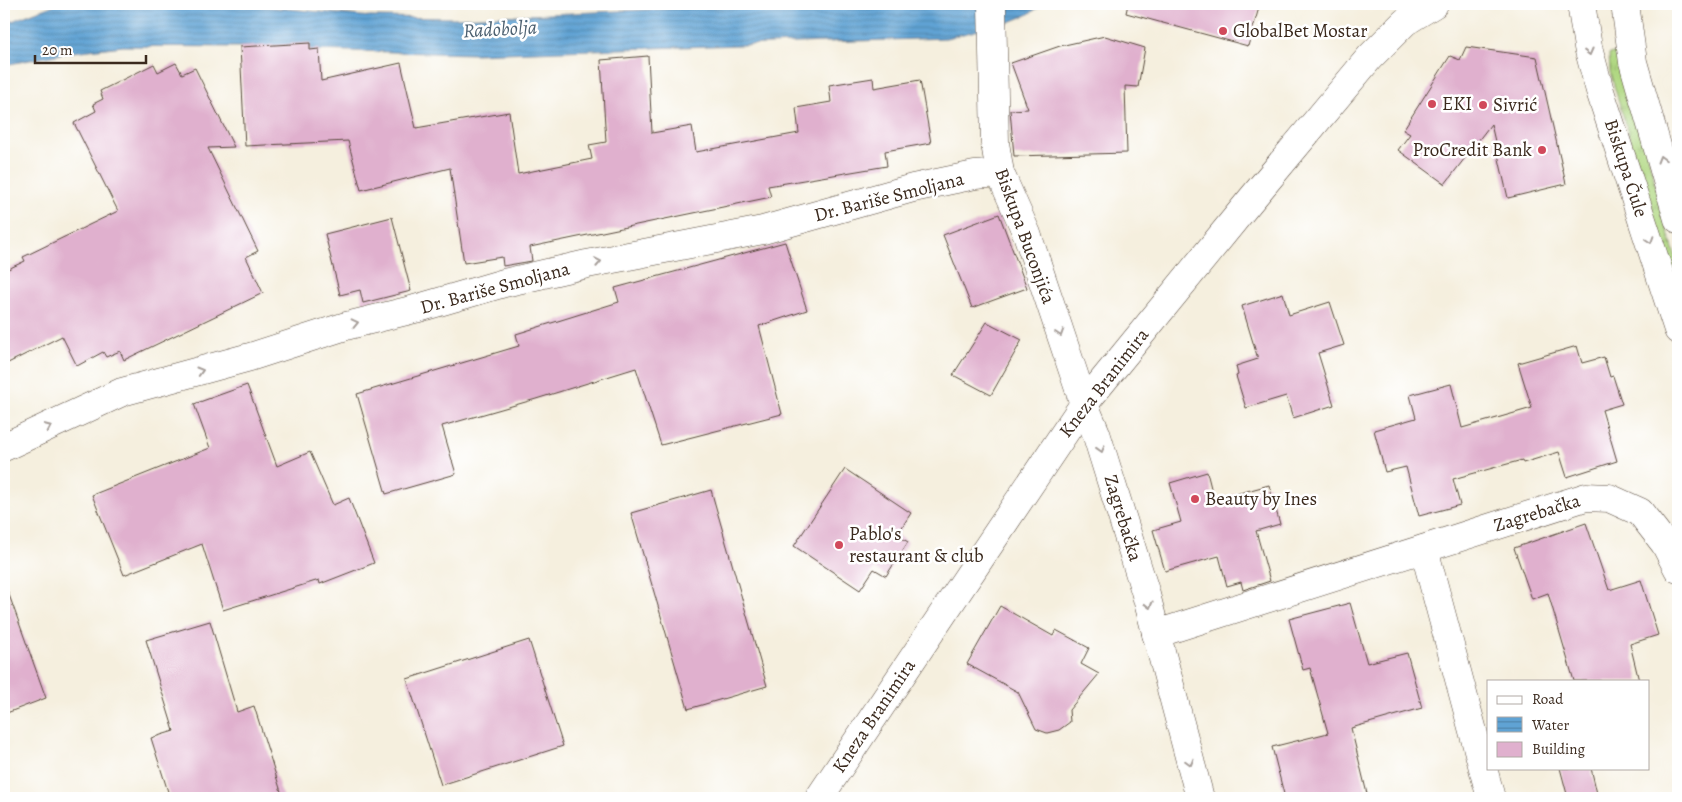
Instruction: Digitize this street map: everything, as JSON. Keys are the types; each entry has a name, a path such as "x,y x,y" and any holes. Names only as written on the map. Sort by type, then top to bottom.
{"street":[{"name":"Biskupa Buconjića","path":"992,4 995,143 1000,173 1027,234 1084,404"},
{"name":"Kneza Branimira","path":"819,798 1084,404 1248,202 1370,57 1405,22 1434,4"},
{"name":"Biskupa Čule","path":"1581,4 1588,47 1600,91 1678,330"},
{"name":"Biskupa Čule","path":"1625,4 1633,62 1678,219"},
{"name":"Dr. Bariše Smoljana","path":"4,447 122,392 250,357 346,326 415,309 504,283 587,264 763,230 913,188 976,175 1000,173"},
{"name":"Zagrebačka","path":"1084,404 1096,433 1145,591 1200,798"},
{"name":"Zagrebačka","path":"1156,634 1586,497 1609,498 1640,512 1665,544 1678,569"},
{"path":"1424,549 1491,798"}],"green space":[{"path":"1622,51 1665,223 1678,264 1678,297 1610,72 1609,54"}],"water":[{"name":"Radobolja","path":"200,4 268,7 371,17 456,18 783,4 1044,4 1027,15 1004,24 946,38 474,54 310,50 310,43 240,47 123,46 72,52 4,65 4,24 54,5"}],"building":[{"name":"GlobalBet Mostar","path":"1128,4 1260,4 1248,46 1126,13"},
{"path":"1105,36 1145,48 1138,87 1125,86 1127,153 1014,156 1010,110 1028,109 1011,63 1060,46"},
{"path":"310,43 310,50 319,49 321,81 401,63 416,128 509,112 518,174 592,159 589,145 606,142 601,60 648,56 652,133 692,126 696,152 799,133 796,108 831,102 829,85 873,78 874,88 920,80 931,143 885,151 887,166 768,186 771,197 530,247 532,261 503,266 502,257 464,263 450,168 361,190 348,141 245,146 240,47"},
{"name":"Sivrić","path":"1466,47 1537,57 1566,184 1508,198 1491,124 1445,184 1398,150 1410,134 1403,130 1450,56 1460,60"},
{"path":"176,63 182,74 195,68 234,147 208,148 258,251 246,257 263,293 124,360 120,351 106,357 103,352 77,366 62,336 4,365 4,271 25,261 23,257 118,211 74,123 96,111 93,104 103,99 100,91 154,64 158,72"},
{"path":"999,214 1027,288 972,308 943,235"},
{"path":"392,217 411,291 363,303 360,290 340,295 325,234"},
{"path":"785,242 807,310 759,326 782,414 661,445 636,368 442,426 456,474 386,494 357,394 519,346 516,334 619,302 615,288"},
{"path":"1283,293 1289,315 1330,302 1344,345 1318,353 1334,405 1293,418 1286,396 1246,408 1236,376 1238,375 1236,366 1258,359 1242,306"},
{"path":"987,322 1022,340 991,395 953,375"},
{"path":"1577,346 1582,363 1604,357 1610,377 1613,376 1622,404 1602,410 1617,461 1567,477 1559,452 1523,463 1522,460 1453,479 1460,505 1419,516 1406,467 1385,472 1374,430 1416,418 1410,395 1451,384 1462,428 1532,408 1518,363"},
{"path":"247,385 277,466 310,452 333,505 349,498 374,563 320,584 319,580 223,610 202,544 124,575 92,495 210,448 194,404"},
{"path":"845,469 911,513 897,535 908,542 886,576 874,569 860,590 794,546"},
{"path":"1207,472 1214,500 1269,485 1280,524 1256,531 1270,581 1243,590 1241,582 1227,586 1219,556 1165,571 1153,530 1181,522 1170,483"},
{"path":"711,490 767,686 688,709 631,513"},
{"path":"1586,523 1609,590 1641,580 1658,635 1630,644 1639,680 1574,680 1548,593 1532,599 1514,548"},
{"path":"8,592 46,698 4,714 4,593"},
{"path":"1350,603 1367,663 1407,653 1422,708 1351,728 1368,798 1285,798 1272,747 1328,733 1310,668 1303,670 1289,619"},
{"path":"1000,606 1053,636 1056,630 1089,648 1081,664 1099,674 1069,710 1070,722 1059,730 1047,733 1036,729 1018,692 967,664"},
{"path":"210,621 237,712 254,706 283,798 170,798 151,738 174,731 146,640"},
{"path":"529,640 563,746 441,785 407,679"},
{"path":"1561,770 1591,770 1598,798 1568,798"}],"place":[{"name":"GlobalBet Mostar","path":"1223,31"},
{"name":"EKI","path":"1432,104"},
{"name":"Sivrić","path":"1483,105"},
{"name":"ProCredit Bank","path":"1542,150"},
{"name":"Beauty by Ines","path":"1195,499"},
{"name":"Pablo's restaurant & club","path":"839,545"}]}
